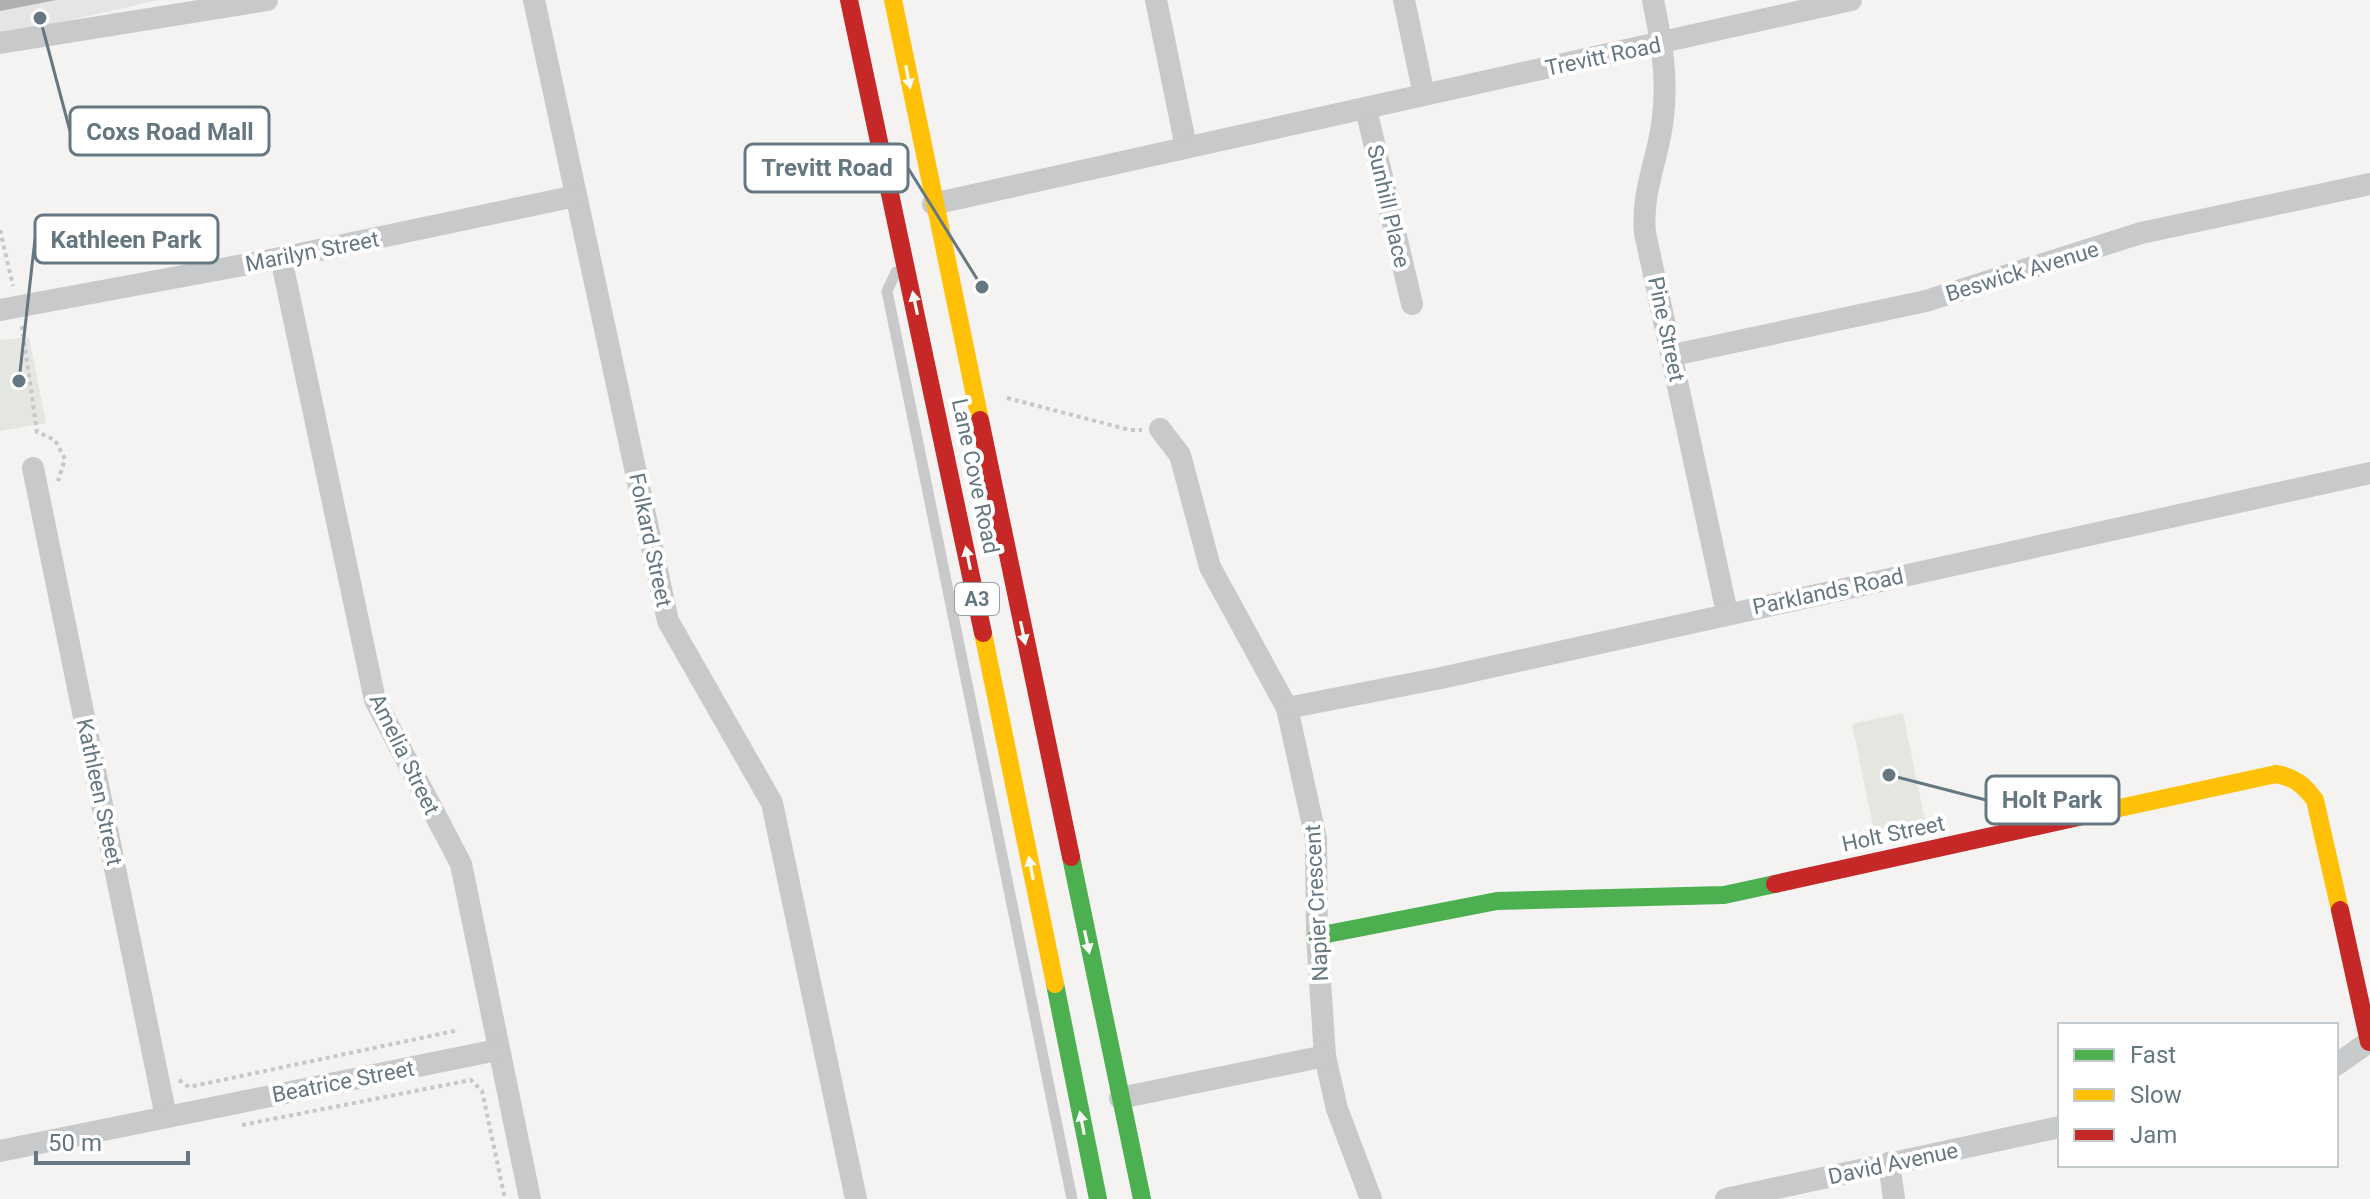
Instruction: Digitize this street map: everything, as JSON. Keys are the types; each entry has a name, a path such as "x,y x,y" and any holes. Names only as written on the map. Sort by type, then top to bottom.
{"main road":[{"name":"Lane Cove Road","path":"849,0 907,263 1098,1199"},
{"name":"Lane Cove Road","path":"893,0 1142,1199"},
{"name":"Holt Street","path":"1317,936 1497,901 1724,895 2276,774 2292,776 2305,785 2315,800 2369,1042"}],"street":[{"path":"0,43 267,0"},
{"name":"Folkard Street","path":"534,0 668,621 772,803 856,1199"},
{"path":"1156,0 1186,147"},
{"path":"1404,0 1424,95"},
{"name":"Pine Street","path":"1653,0 1662,44 1663,118 1648,180 1645,233 1727,613"},
{"name":"Trevitt Road","path":"933,204 1851,0"},
{"name":"Sunhill Place","path":"1366,109 1412,304"},
{"name":"Beswick Avenue","path":"1673,355 1926,301 2141,233 2370,184"},
{"name":"Marilyn Street","path":"11,304 281,258 576,196"},
{"name":"Amelia Street","path":"281,258 375,700 461,864 530,1199"},
{"name":"Napier Crescent","path":"1160,429 1180,455 1210,567 1287,708 1316,839 1317,936 1325,1056"},
{"name":"Kathleen Street","path":"33,468 166,1117"},
{"name":"Parklands Road","path":"1287,708 1441,678 2370,473"},
{"path":"2338,1064 2369,1042"},
{"name":"Beatrice Street","path":"0,1151 497,1050"},
{"path":"1120,1098 1325,1056 1337,1109 1371,1199"},
{"name":"David Avenue","path":"1726,1199 2058,1127"},
{"path":"1889,1163 1894,1199"}],"lane":[{"path":"907,263 895,274 887,291 1072,1199"}],"path":[{"path":"0,230 11,304 37,432"},
{"path":"1005,398 1130,430 1160,429"},
{"path":"172,1074 189,1087 459,1030"},
{"path":"471,1080 482,1091 505,1199"}],"shaded area":[{"path":"0,0 159,0 0,36"},
{"path":"29,337 46,423 0,431 0,340"},
{"path":"1903,713 1926,826 1875,836 1852,724"}],"traffic: fast":[{"path":"1071,857 1142,1199"},
{"path":"1317,936 1497,901 1724,895 1775,884"},
{"path":"1055,984 1098,1199"}],"traffic: slow":[{"path":"893,0 980,420"},
{"path":"983,633 1055,984"},
{"path":"2101,812 2276,774 2288,777 2303,786 2315,800 2340,910"}],"traffic: jam":[{"path":"849,0 983,633"},
{"path":"980,420 1071,857"},
{"path":"1775,884 2101,812"},
{"path":"2340,910 2369,1042"}],"place":[{"name":"Coxs Road Mall","path":"40,18"},
{"name":"Trevitt Road","path":"982,287"},
{"name":"Kathleen Park","path":"19,381"},
{"name":"Holt Park","path":"1889,775"}]}
